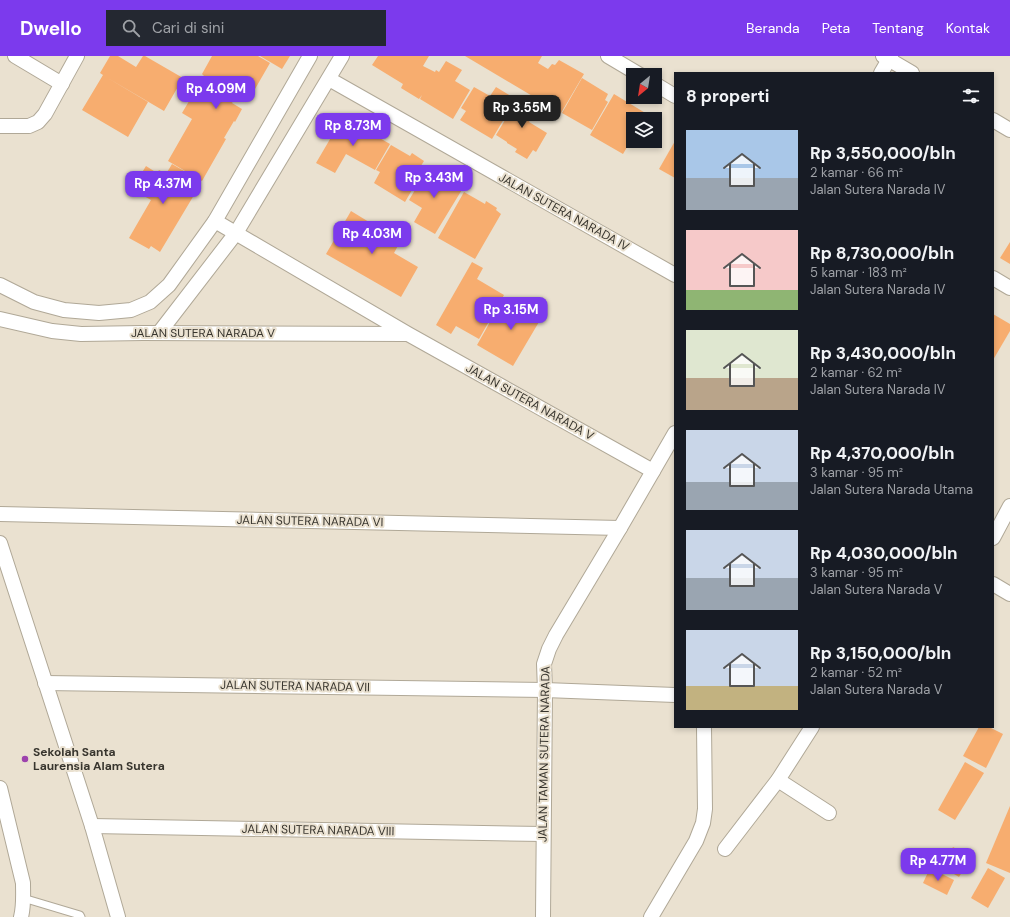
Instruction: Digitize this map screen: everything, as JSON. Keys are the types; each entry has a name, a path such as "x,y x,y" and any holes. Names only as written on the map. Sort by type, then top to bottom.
{"street":[{"path":"15,56 62,84"},
{"path":"0,126 30,126 38,122 45,114 77,56"},
{"path":"0,285 34,302 64,310 99,313 131,310 150,302 169,286 215,220 310,56"},
{"path":"159,333 236,234 342,56"},
{"path":"608,56 628,68"},
{"path":"881,72 888,57 910,72"},
{"name":"JALAN SUTERA NARADA IV","path":"329,79 674,274"},
{"path":"662,88 674,95"},
{"path":"994,121 1010,130"},
{"name":"JALAN SUTERA NARADA V","path":"215,220 236,234 408,334 653,471"},
{"path":"994,279 1010,288"},
{"name":"JALAN SUTERA NARADA V","path":"0,319 52,331 81,334 408,334"},
{"name":"JALAN TAMAN SUTERA NARADA","path":"543,917 546,690 544,664 549,648 674,435"},
{"path":"995,530 1010,506"},
{"name":"JALAN SUTERA NARADA VI","path":"0,514 620,528"},
{"path":"0,543 92,826 118,917"},
{"path":"994,585 1010,594"},
{"name":"JALAN SUTERA NARADA VII","path":"45,683 546,690 674,695"},
{"path":"650,917 696,841 703,823 705,809 704,728"},
{"path":"725,848 778,780 811,728"},
{"path":"778,780 829,813"},
{"path":"0,788 23,883 24,898 21,917"},
{"name":"JALAN SUTERA NARADA VIII","path":"92,826 543,834"}],"lane":[{"path":"24,898 80,915 81,917"}],"building":[{"path":"110,56 118,56 136,67 143,56 145,56 183,78 164,111 106,77 148,102 128,137 82,110 103,75 100,73"},
{"path":"212,56 258,56 270,63 248,101 237,95 232,103 242,109 224,138 226,139 202,181 168,161 192,119 182,113 204,76 202,74"},
{"path":"260,56 290,56 282,69"},
{"path":"378,56 429,56 423,66 435,72 436,70 439,72 446,61 462,70 455,81 470,90 453,119 420,99 422,95 419,99 401,88 403,84 372,65"},
{"path":"465,56 542,56 538,63 548,69 552,64 555,65 559,60 584,74 561,113"},
{"path":"582,78 608,94 605,100 608,102 592,130 562,113"},
{"path":"474,87 490,96 496,87 516,99 492,139 460,120 466,111 461,108"},
{"path":"614,94 626,101 626,104 630,104 644,112 626,112 627,148 623,154 590,135"},
{"path":"520,95 538,106 529,122 547,133 536,152 533,150 527,159 515,152 517,149 496,135"},
{"path":"343,117 390,144 375,170 346,154 335,173 316,163"},
{"path":"674,143 674,177 659,169"},
{"path":"391,145 410,156 412,153 424,161 419,169 423,171 405,202 374,183 380,172 376,170"},
{"path":"172,164 193,176 191,180 200,185 160,252 151,246 149,249 129,238 151,200 135,191 141,181 138,179 146,166 157,173 159,170 166,174"},
{"path":"430,165 442,172 440,175 463,188 435,234 414,222 422,208 409,200"},
{"path":"464,192 485,204 486,201 497,208 496,210 501,214 475,259 438,238"},
{"path":"351,211 369,222 367,224 400,242 394,253 418,267 401,297 326,254"},
{"path":"1010,242 1010,264 1000,258"},
{"path":"472,262 483,268 477,279 504,295 479,339 456,326 451,334 436,325"},
{"path":"503,299 525,312 532,302 546,310 513,366 477,345"},
{"path":"994,315 1010,324 1010,331 994,358"},
{"path":"978,728 991,728 1003,734 986,768 963,756"},
{"path":"965,762 984,773 955,820 938,810"},
{"path":"1010,806 1010,873 986,863"},
{"path":"953,847 971,857 959,877 942,867"},
{"path":"930,868 954,880 947,895 923,883"},
{"path":"988,868 1005,878 988,908 971,898"}],"place":[{"name":"Sekolah Santa Laurensia Alam Sutera","path":"25,759"}]}
